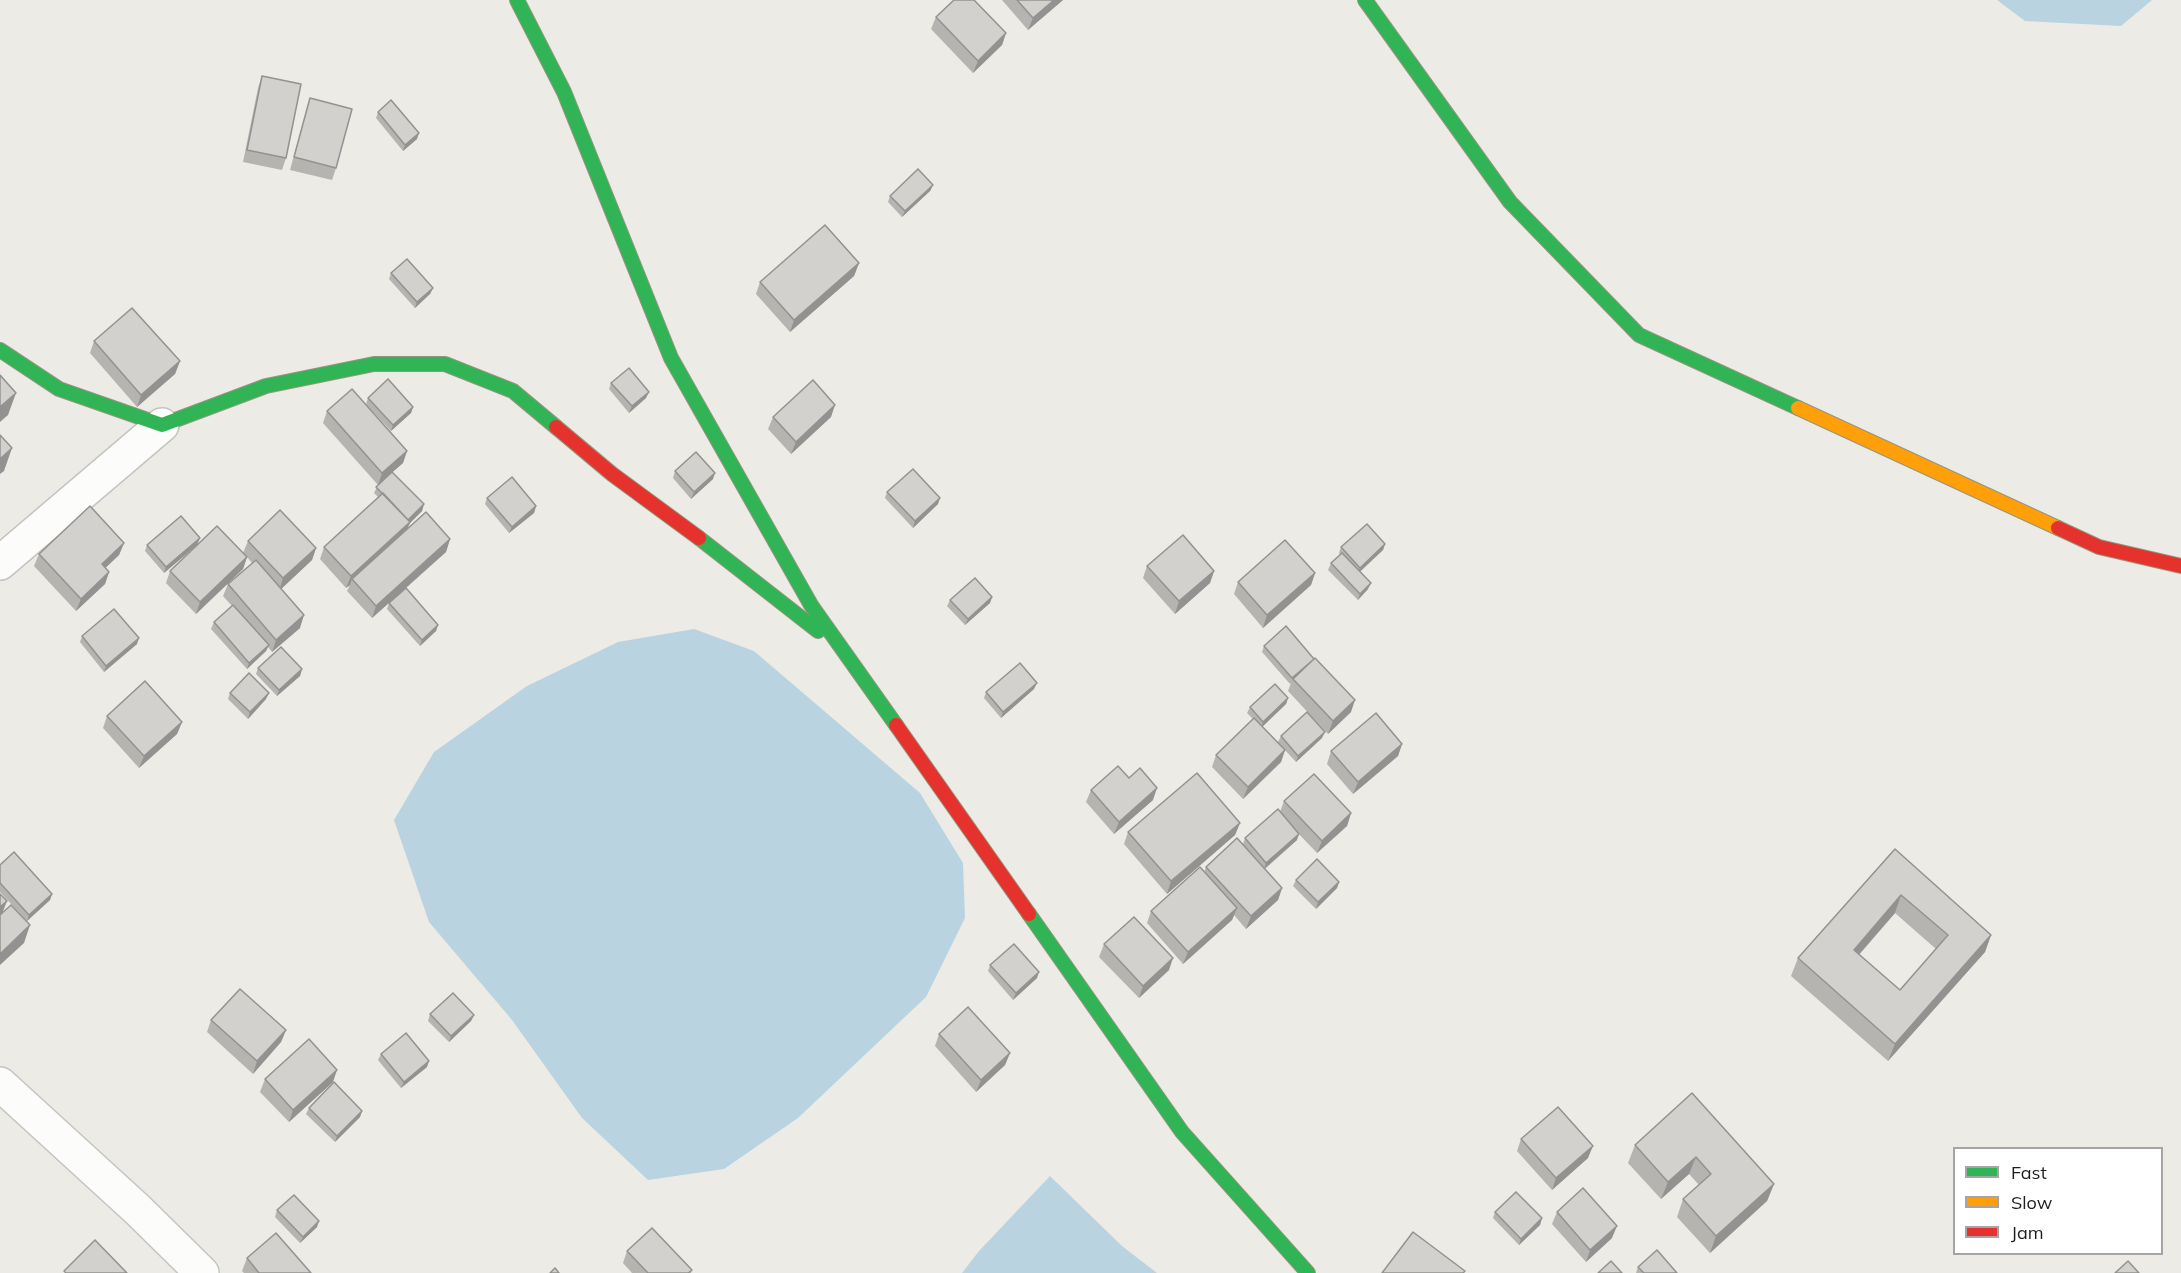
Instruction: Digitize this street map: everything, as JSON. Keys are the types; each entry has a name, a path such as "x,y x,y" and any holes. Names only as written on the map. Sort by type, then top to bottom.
{"street":[{"path":"517,0 564,92 671,358 811,605 1182,1132 1308,1273"},
{"path":"1365,0 1510,202 1639,335 2098,547 2181,566"},
{"path":"0,350 58,389 162,424"},
{"path":"0,563 162,424 266,386 374,363 445,364 513,391 612,474 715,550 843,651"},
{"path":"0,1084 138,1210 202,1273"}],"water":[{"path":"1997,0 2152,0 2121,26 2025,21"},
{"path":"694,629 754,651 920,793 963,863 965,918 926,997 798,1118 724,1169 648,1180 582,1118 512,1020 429,922 394,820 434,752 527,686 618,642"},
{"path":"1050,1176 1122,1246 1157,1273 962,1273 979,1251"}],"building":[{"path":"954,0 974,0 1006,33 978,61 936,17"},
{"path":"1017,0 1054,0 1033,18"},
{"path":"262,76 301,84 286,158 247,150"},
{"path":"310,98 352,109 336,168 294,157"},
{"path":"391,100 419,133 405,145 378,112"},
{"path":"918,169 933,185 905,211 890,196"},
{"path":"825,225 859,263 794,320 760,282"},
{"path":"407,259 433,288 417,302 391,273"},
{"path":"132,308 180,361 141,395 94,341"},
{"path":"629,368 649,392 632,406 611,383"},
{"path":"0,375 16,393 0,407"},
{"path":"388,379 413,407 393,425 368,398"},
{"path":"813,380 835,405 796,442 773,417"},
{"path":"352,389 407,451 382,473 327,411"},
{"path":"0,435 12,448 0,459"},
{"path":"696,452 715,473 694,492 675,471"},
{"path":"913,469 940,498 915,521 887,492"},
{"path":"392,472 424,504 408,520 376,487"},
{"path":"512,477 536,506 512,527 487,498"},
{"path":"383,493 410,522 351,576 324,547"},
{"path":"90,506 124,543 102,564 109,572 81,599 39,554"},
{"path":"280,510 316,548 283,578 248,541"},
{"path":"426,512 450,539 376,606 352,579"},
{"path":"181,516 200,538 166,567 147,545"},
{"path":"1367,524 1385,544 1360,568 1341,547"},
{"path":"217,526 247,557 200,602 170,571"},
{"path":"1183,535 1214,571 1179,601 1147,566"},
{"path":"1285,540 1315,573 1267,615 1238,582"},
{"path":"1342,553 1371,583 1360,594 1331,563"},
{"path":"256,560 304,615 276,640 228,584"},
{"path":"975,578 992,597 968,619 950,600"},
{"path":"406,588 438,625 422,640 389,603"},
{"path":"233,605 269,645 249,663 214,622"},
{"path":"114,609 139,638 106,666 82,636"},
{"path":"1286,626 1314,659 1292,678 1264,646"},
{"path":"281,647 302,669 279,690 258,668"},
{"path":"1315,658 1355,700 1333,721 1293,679"},
{"path":"1020,663 1037,683 1003,712 986,692"},
{"path":"249,673 269,693 250,712 230,693"},
{"path":"145,681 182,722 144,756 107,716"},
{"path":"1275,684 1288,698 1263,722 1250,707"},
{"path":"1307,712 1325,732 1298,756 1281,736"},
{"path":"1376,713 1402,744 1358,782 1331,751"},
{"path":"1254,718 1285,750 1248,787 1216,755"},
{"path":"1118,766 1129,778 1140,768 1157,788 1119,822 1091,790"},
{"path":"1197,773 1240,823 1171,881 1128,832"},
{"path":"1314,774 1351,813 1322,841 1284,801"},
{"path":"1278,809 1299,834 1266,863 1245,838"},
{"path":"1237,838 1282,888 1251,916 1206,867"},
{"path":"1895,849 1991,935 1895,1044 1798,958","holes":["1901,895 1948,935 1900,990 1854,950"]},
{"path":"14,852 52,894 29,915 0,883 0,865"},
{"path":"1317,859 1339,882 1318,902 1296,880"},
{"path":"1200,867 1237,908 1188,952 1151,911"},
{"path":"0,894 7,901 0,907"},
{"path":"11,905 30,925 0,954 0,915"},
{"path":"1134,917 1173,958 1143,986 1104,944"},
{"path":"1014,944 1039,972 1016,993 990,965"},
{"path":"240,989 286,1030 257,1061 211,1020"},
{"path":"453,993 474,1015 451,1036 430,1014"},
{"path":"968,1007 1010,1053 981,1080 939,1034"},
{"path":"406,1033 429,1061 404,1082 381,1054"},
{"path":"309,1039 337,1070 293,1110 265,1079"},
{"path":"334,1082 362,1111 337,1136 309,1108"},
{"path":"1692,1093 1774,1184 1716,1236 1683,1199 1711,1174 1696,1157 1668,1182 1635,1145"},
{"path":"1558,1107 1593,1146 1556,1178 1521,1139"},
{"path":"1583,1188 1617,1226 1590,1250 1557,1212"},
{"path":"1516,1192 1542,1218 1521,1239 1495,1212"},
{"path":"294,1195 319,1221 303,1237 277,1210"},
{"path":"652,1228 692,1270 688,1273 648,1273 627,1251"},
{"path":"1413,1232 1465,1271 1463,1273 1382,1273"},
{"path":"276,1233 311,1273 259,1273 247,1258"},
{"path":"95,1240 127,1273 66,1273 64,1271"},
{"path":"1657,1250 1677,1273 1644,1273 1638,1267"},
{"path":"1611,1261 1622,1273 1598,1273"},
{"path":"2128,1261 2139,1273 2115,1273"}],"traffic: fast":[{"path":"517,0 564,92 671,358 811,605 896,725"},
{"path":"1365,0 1510,202 1639,335 1798,408"},
{"path":"0,350 59,389 162,425 266,386 374,364 445,364 513,391 556,427"},
{"path":"699,538 818,631"},
{"path":"1029,914 1182,1132 1308,1273"}],"traffic: slow":[{"path":"1798,408 2058,528"}],"traffic: jam":[{"path":"556,427 612,474 699,538"},
{"path":"2058,528 2099,547 2181,566"},
{"path":"896,725 1029,914"}]}
